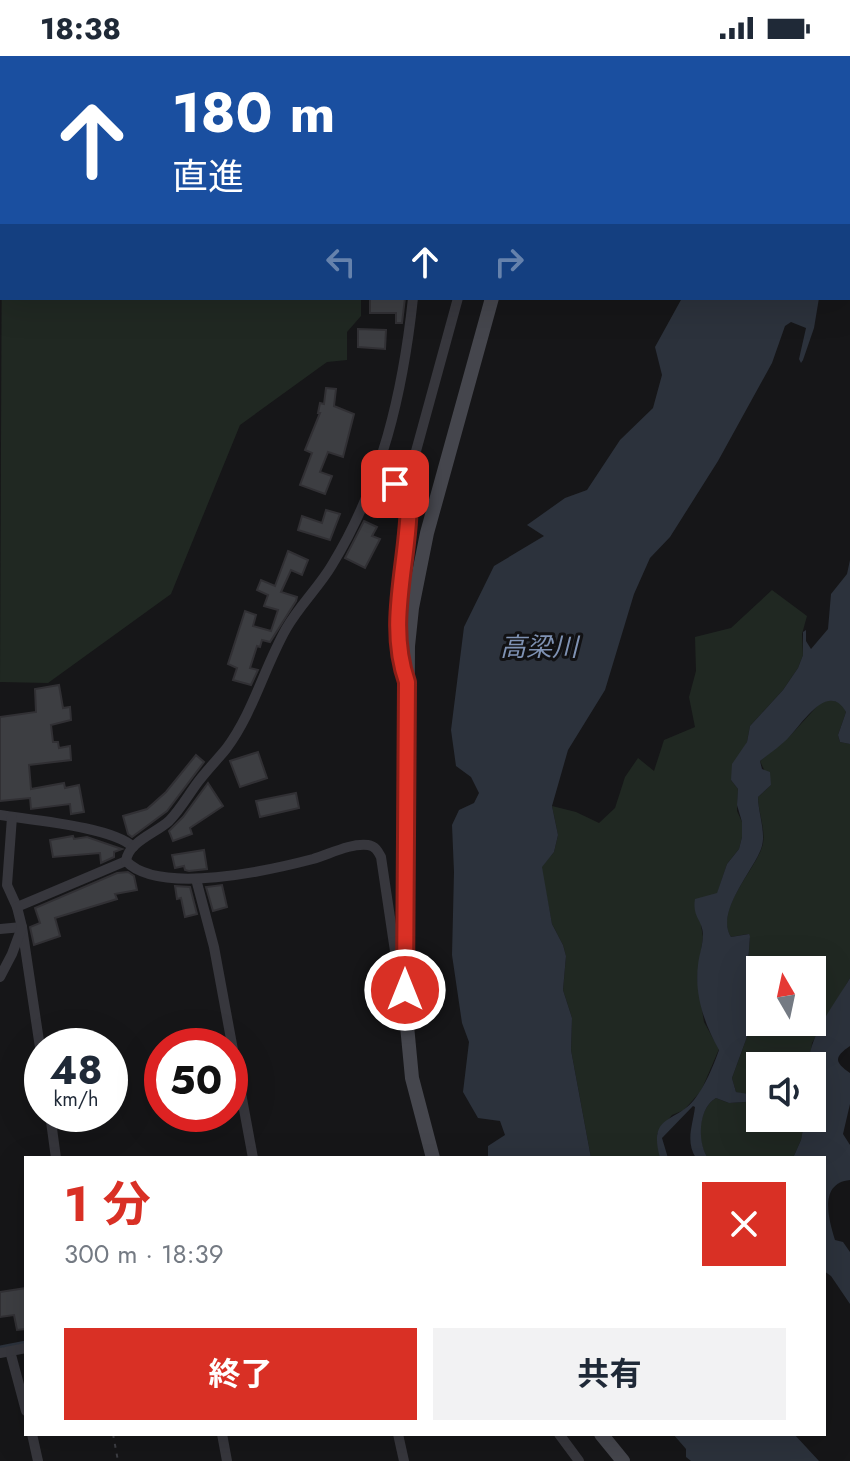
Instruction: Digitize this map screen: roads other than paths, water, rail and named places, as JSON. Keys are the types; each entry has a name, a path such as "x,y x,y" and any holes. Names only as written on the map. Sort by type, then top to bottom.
{"main road":[{"path":"429,1153 412,1078 405,990 407,682 412,608 427,533 491,300"},
{"path":"603,1436 623,1461"}],"street":[{"path":"126,861 133,847 170,820 243,724 285,631 307,596 331,567 375,478 402,380 413,300"},
{"path":"400,488 410,473 457,300"},
{"path":"375,478 400,488 409,500 399,603 401,666 407,682"},
{"path":"37,1028 22,927 7,885 6,816 101,832 126,840 133,847"},
{"path":"126,861 147,875 196,879 274,869 355,846 377,848 383,868 399,978 405,990"},
{"path":"17,907 126,861"},
{"path":"196,879 214,947 253,1156"},
{"path":"0,929 22,927"},
{"path":"0,977 22,927"},
{"path":"52,1132 56,1156"},
{"path":"5,1352 24,1405"},
{"path":"32,1436 38,1461"},
{"path":"222,1436 227,1461"},
{"path":"398,1436 404,1461"},
{"path":"560,1436 579,1461"}],"water":[{"name":"高梁川","path":"681,300 819,300 814,328 803,360 801,363 799,359 806,328 791,322 785,326 772,363 718,461 670,537 650,558 634,594 605,690 568,750 552,806 558,835 554,852 542,867 552,924 566,956 563,990 572,1018 571,1050 591,1156 488,1156 488,1146 505,1135 500,1121 478,1118 463,1092 469,1042 462,1023 452,955 452,825 459,810 474,803 479,793 471,777 456,766 451,730 464,627 494,566 544,536 527,525 565,498 587,490 620,440 653,408 662,375 655,347"},
{"path":"850,560 850,744 840,742 838,735 846,712 839,704 824,702 787,740 760,761 762,769 770,772 771,785 758,797 763,843 731,904 728,916 727,927 731,937 750,936 749,956 746,956 747,1036 732,1078 736,1092 746,1094 746,1102 729,1103 716,1098 710,1103 701,1126 707,1156 695,1156 693,1152 690,1139 693,1106 662,1138 667,1156 660,1156 657,1134 660,1127 694,1100 719,1050 699,998 697,976 703,934 694,905 695,899 717,893 727,864 739,849 742,822 737,805 738,789 731,780 732,764 747,742 750,726 783,690 798,668 803,655 803,632 806,630 806,641 811,649 828,629 831,594 847,574"},
{"path":"850,978 850,1046 838,1060 850,1073 850,1104 843,1134 850,1145 850,1180 834,1188 828,1212 835,1240 843,1242 850,1252 850,1304 826,1272 826,1156 794,1156 802,1132 826,1132 826,1052 811,1052 817,1036 826,1036 826,1017"},
{"path":"675,1436 796,1436 819,1461 691,1461 686,1457 686,1449"}],"waterway":[{"path":"0,1347 24,1342"}]}
